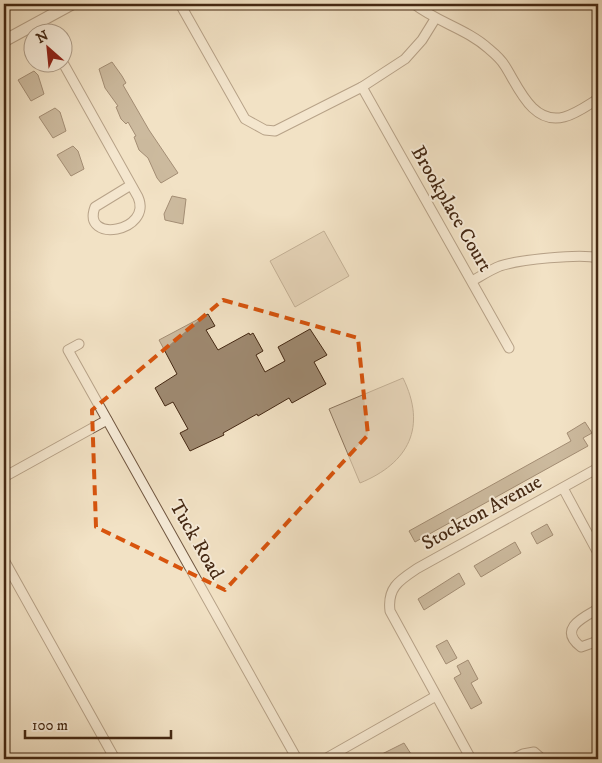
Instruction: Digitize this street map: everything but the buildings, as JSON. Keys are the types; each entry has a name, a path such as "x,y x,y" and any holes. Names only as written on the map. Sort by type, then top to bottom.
{"street":[{"path":"4,41 72,4"},
{"path":"180,4 245,119 257,127 275,132 362,87 405,59 422,40 435,19"},
{"path":"414,4 435,19 459,29 489,48 504,64 525,100 538,113 550,117 563,117 598,99"},
{"path":"68,72 131,185 140,202 138,218 114,231 102,230 97,226 93,213 95,207 131,185"},
{"name":"Brookplace Court","path":"362,87 508,348"},
{"path":"472,282 487,272 509,264 574,256 598,258"},
{"name":"Tuck Road","path":"79,344 68,350 297,759"},
{"path":"4,477 108,420"},
{"name":"Stockton Avenue","path":"436,696 390,611 389,596 396,584 418,568 598,468"},
{"path":"562,488 598,553"},
{"path":"4,560 115,759"},
{"path":"598,610 579,620 573,627 571,634 574,641 581,647 598,641"},
{"path":"325,759 436,696 471,759"},
{"path":"513,759 528,752 534,752 542,759"}],"highlighted area":[{"path":"223,300 358,338 368,435 225,590 96,527 92,410"}],"shaded area":[{"path":"324,231 349,276 295,307 270,261"},
{"path":"403,378 410,396 413,412 413,427 409,441 391,465 377,475 360,483 329,409"}]}
